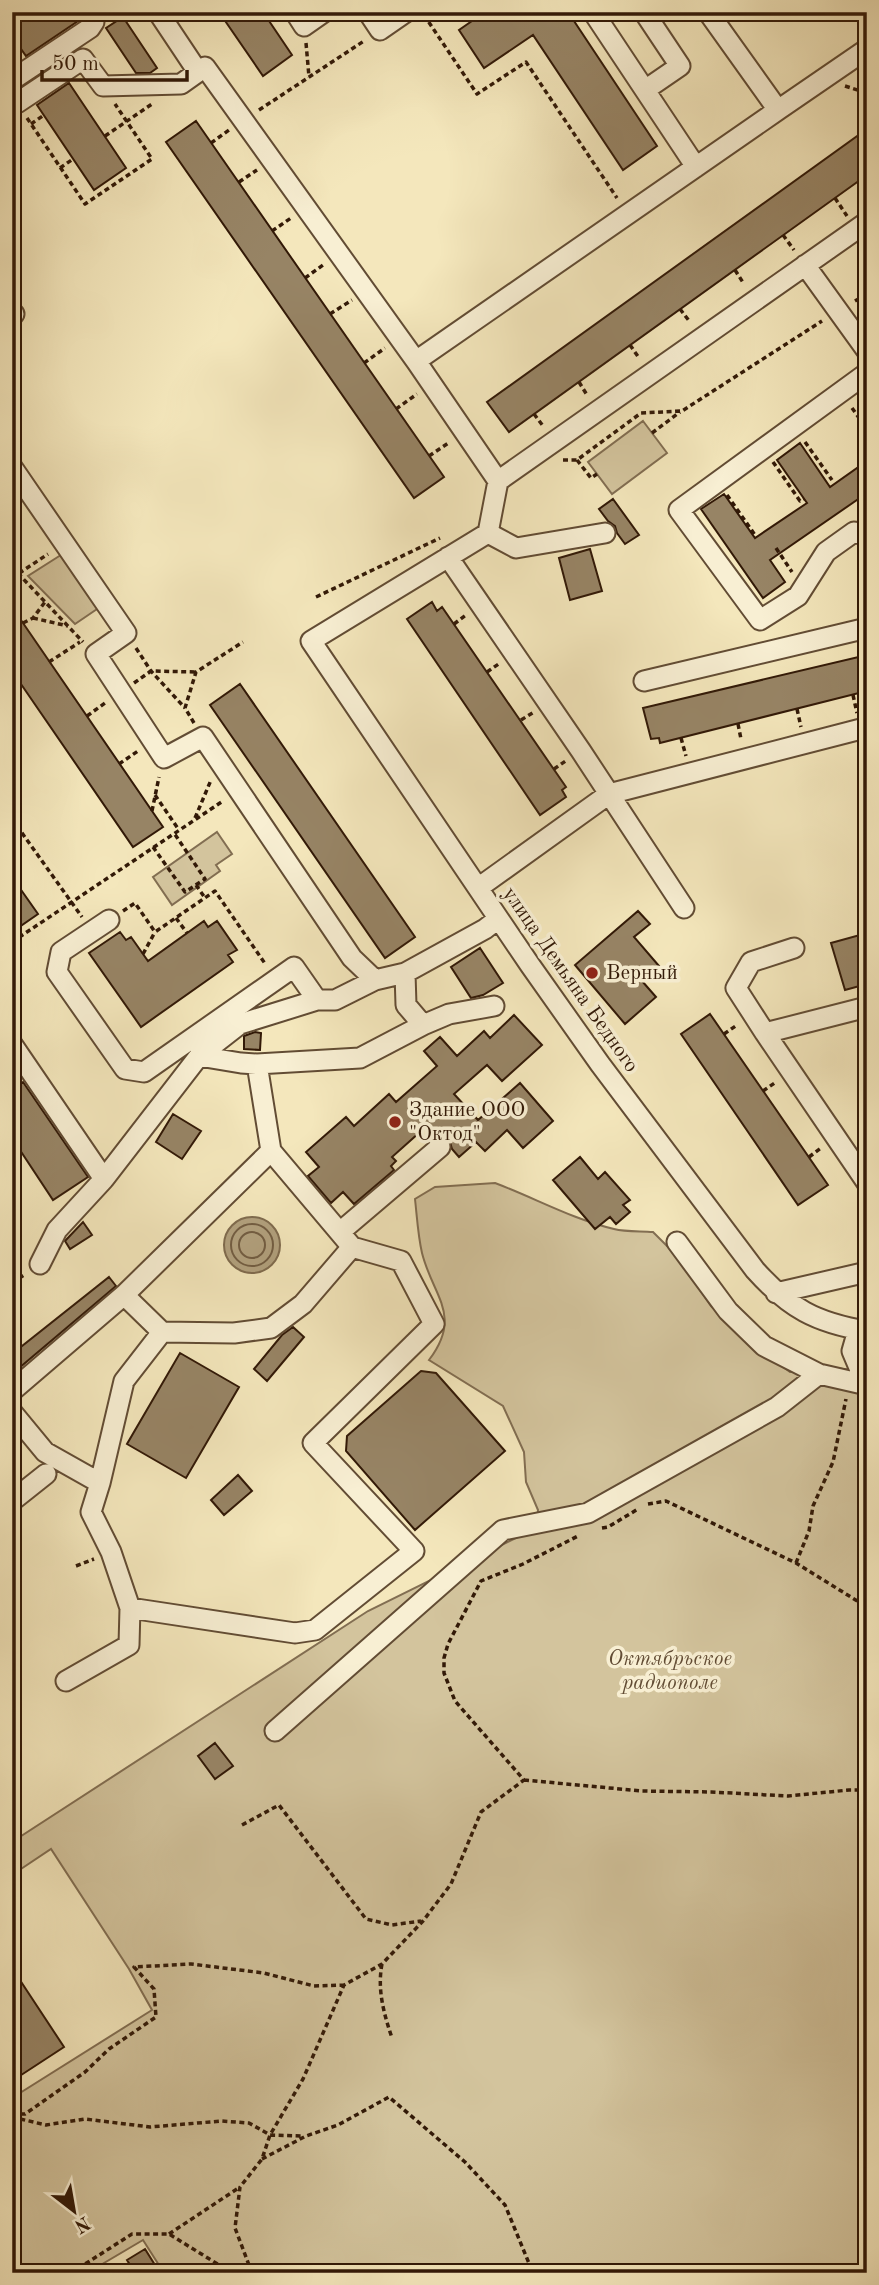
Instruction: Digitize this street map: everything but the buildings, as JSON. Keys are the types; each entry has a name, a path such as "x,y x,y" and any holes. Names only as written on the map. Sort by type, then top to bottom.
{"street":[{"path":"158,12 198,72"},
{"path":"295,12 304,26 324,12"},
{"path":"369,12 380,30 406,12"},
{"path":"593,12 696,167"},
{"path":"644,12 680,66 645,90"},
{"path":"708,12 778,110"},
{"path":"12,80 90,28 98,15"},
{"path":"416,361 867,49"},
{"path":"14,99 83,59 103,86 181,84 205,67 400,338 498,481"},
{"path":"684,908 610,794 448,557 488,533 498,481 867,222"},
{"path":"805,265 867,351"},
{"path":"867,373 679,510 760,620 797,596 826,552 854,532 867,535"},
{"path":"12,467 126,633 89,647 164,758 203,737 352,958 375,981"},
{"path":"488,533 516,548 605,533"},
{"name":"улица Демьяна Бедного","path":"448,557 311,641 498,919 600,1064 755,1270 776,1293 797,1309 818,1320 862,1331"},
{"path":"644,681 867,628"},
{"path":"478,888 610,794 860,729"},
{"path":"40,1264 57,1230 104,1178 199,1056 240,1024 317,1000 335,1000 375,981 405,974 498,919"},
{"path":"109,920 61,952 57,972 125,1069 144,1072 294,967 317,1000"},
{"path":"794,947 751,962 736,988 867,1183"},
{"path":"405,974 406,1005 422,1025"},
{"path":"199,1056 257,1064 360,1058 422,1025 449,1014 495,1006"},
{"path":"765,1033 867,1007"},
{"path":"12,1044 104,1178"},
{"path":"130,1608 295,1633 315,1630 414,1551 313,1443 433,1324 401,1261 346,1239 271,1150 257,1064"},
{"path":"124,1295 162,1332 234,1333 271,1328 303,1304 346,1239 440,1147"},
{"path":"12,1391 124,1295 271,1150"},
{"path":"677,1242 728,1311 764,1346 819,1374 866,1385"},
{"path":"776,1293 867,1272"},
{"path":"862,1331 852,1352 866,1385"},
{"path":"66,1681 129,1645 130,1608 111,1552 91,1512 124,1381 162,1332"},
{"path":"275,1731 503,1530 587,1513 778,1407 819,1374"},
{"path":"12,1412 45,1452 100,1483"},
{"path":"12,1501 46,1474"}],"path":[{"path":"423,12 477,94 526,62 628,214"},
{"path":"243,120 380,30"},
{"path":"105,136 181,84"},
{"path":"14,99 85,204 152,159 103,86"},
{"path":"31,124 44,115"},
{"path":"60,168 73,159"},
{"path":"330,314 365,290"},
{"path":"652,433 681,411 867,293"},
{"path":"364,363 400,338"},
{"path":"396,409 432,384"},
{"path":"841,392 867,429"},
{"path":"530,459 577,460 641,413 681,411"},
{"path":"794,426 832,480"},
{"path":"429,456 464,432"},
{"path":"764,449 800,501 804,499"},
{"path":"577,460 591,478 597,474"},
{"path":"718,482 755,536"},
{"path":"863,496 867,502"},
{"path":"316,597 442,537"},
{"path":"12,578 65,543"},
{"path":"776,548 803,588"},
{"path":"12,567 89,647 50,662"},
{"path":"23,623 33,618 45,602"},
{"path":"33,618 70,626"},
{"path":"126,633 151,671 185,708 203,737"},
{"path":"121,692 151,671 196,672 243,642"},
{"path":"185,708 196,672"},
{"path":"152,811 164,758"},
{"path":"194,820 218,761"},
{"path":"12,942 239,792"},
{"path":"155,794 179,830"},
{"path":"12,819 92,932"},
{"path":"153,847 185,892 196,885 205,878 174,833"},
{"path":"196,885 205,898"},
{"path":"143,954 155,932 215,891 276,979"},
{"path":"109,920 135,903 155,932"},
{"path":"176,918 187,933"},
{"path":"796,1563 809,1531 813,1506 833,1462 842,1414 847,1402 845,1379"},
{"path":"600,1528 608,1527 651,1502 666,1501 796,1563 867,1607"},
{"path":"524,1780 456,1701 444,1673 444,1658 448,1644 481,1581 580,1535"},
{"path":"12,2115 25,2114 85,2072 109,2049 156,2017 154,1989 134,1967 191,1964 264,1973 314,1986 344,1985 382,1964 423,1921 451,1884 481,1812 524,1780 642,1791 788,1796 867,1790"},
{"path":"242,1825 279,1805 366,1919 392,1925 423,1921"},
{"path":"382,1964 380,1977 383,2011 392,2038"},
{"path":"169,2234 240,2187 262,2158 270,2135 303,2079 344,1985"},
{"path":"262,2158 306,2136 338,2125 389,2097 465,2162 505,2205 533,2273"},
{"path":"12,2115 46,2125 85,2119 150,2127 235,2122 249,2123 270,2135 306,2136"},
{"path":"240,2187 235,2228 252,2273"},
{"path":"71,2273 132,2234 169,2234 232,2273"}],"green space":[{"path":"643,421 667,453 612,494 588,462"},
{"path":"64,553 100,607 75,624 28,576"},
{"path":"217,832 232,854 216,865 220,871 172,905 153,877"},
{"name":"Октябрьское радиополе","path":"495,1183 598,1225 623,1231 653,1232 677,1256 711,1306 752,1344 790,1372 835,1368 867,1372 867,2273 164,2273 143,2240 87,2273 12,2273 12,2098 152,2010 129,1969 51,1849 12,1875 12,1842 368,1611 536,1528 538,1510 526,1482 524,1452 503,1406 429,1360 439,1344 445,1318 422,1253 415,1199 435,1187"}],"water":[{"path":"246,1217 258,1217 268,1221 276,1229 280,1245 276,1261 268,1269 258,1273 246,1273 236,1269 228,1261 224,1251 224,1239 228,1229 236,1221"}],"place":[{"name":"Верный","path":"592,973"},
{"name":"Здание ООО \"Октод\"","path":"395,1122"}]}
